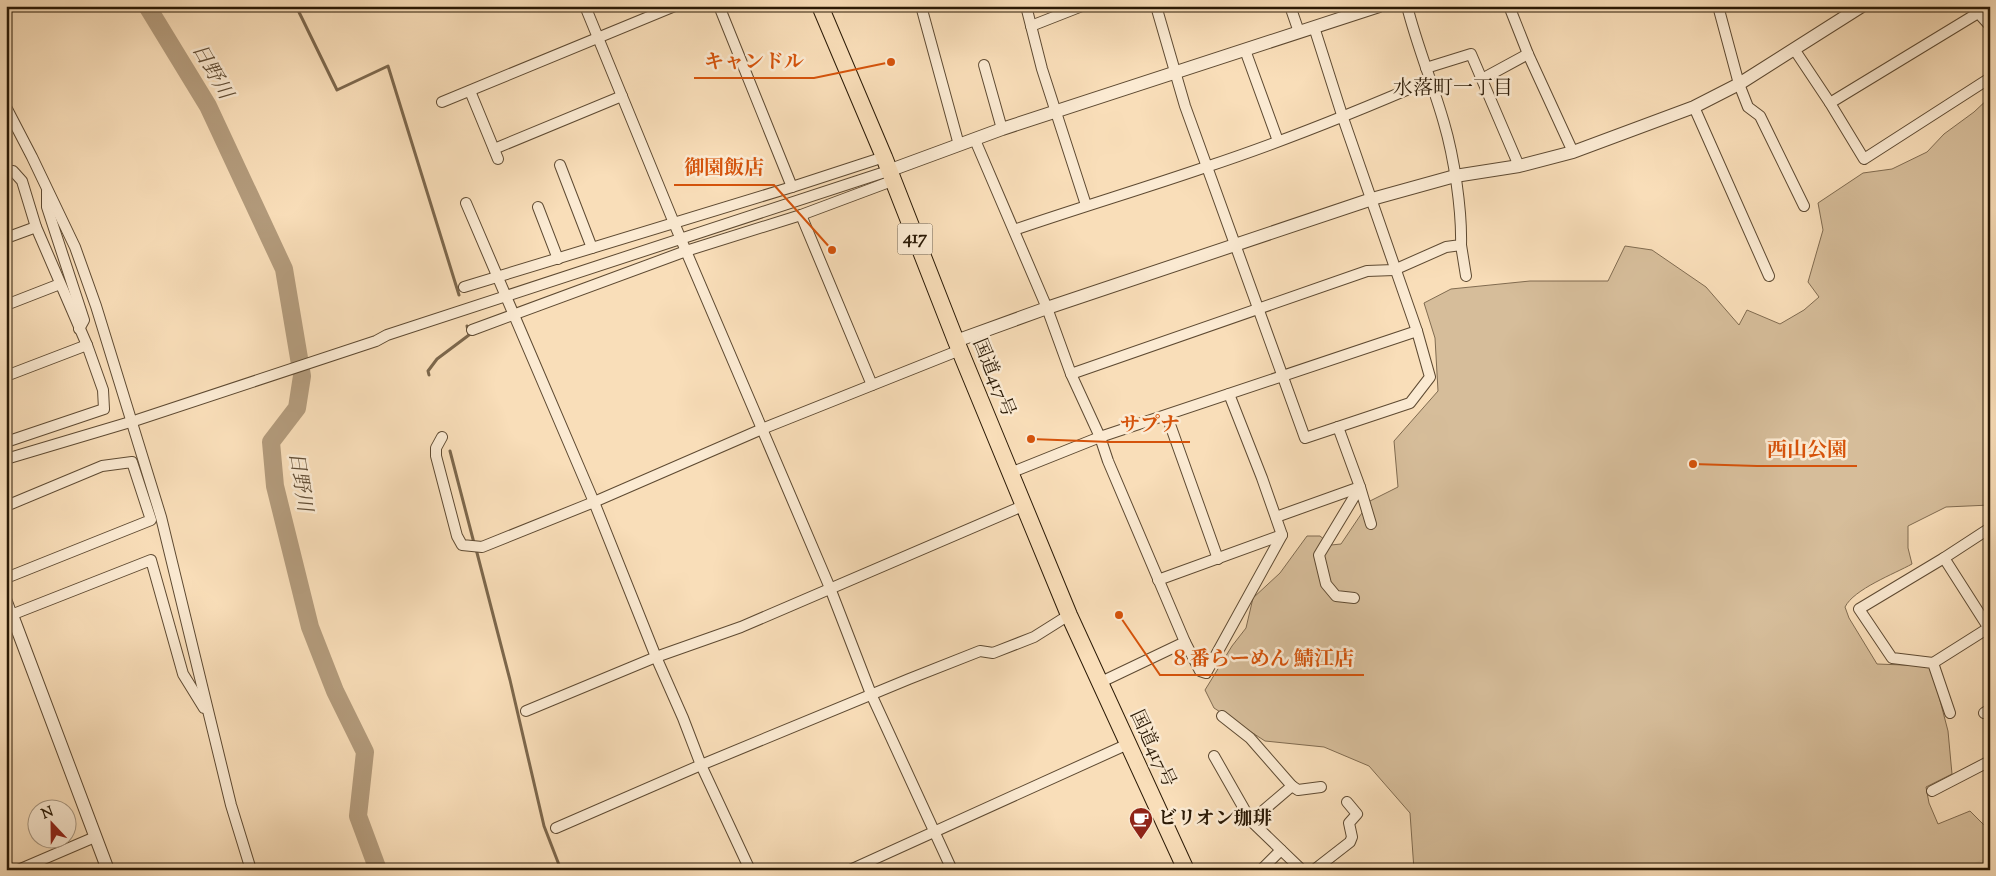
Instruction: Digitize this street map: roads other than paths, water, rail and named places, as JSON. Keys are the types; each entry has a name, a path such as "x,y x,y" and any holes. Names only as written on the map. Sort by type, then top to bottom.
{"highway":[{"name":"国道417号","path":"820,6 1069,615 1186,870"}],"street":[{"path":"586,6 674,223 830,588 871,694 952,870"},
{"path":"442,102 675,6"},
{"path":"719,6 792,187"},
{"path":"920,6 959,145"},
{"path":"1026,6 1056,111 1086,205"},
{"path":"1031,26 1082,6"},
{"path":"1156,6 1175,73 1207,167 1284,375 1305,438 1410,403 1430,377 1417,331 1394,270 1314,27"},
{"path":"1290,6 1299,32"},
{"path":"6,460 134,421 376,341 387,335 888,170 1002,129 1379,6"},
{"path":"1407,6 1445,125 1455,176 1462,227 1461,245 1466,276"},
{"path":"1509,6 1528,54 1573,152"},
{"path":"1718,6 1739,84 1748,107 1760,116 1804,206"},
{"path":"442,437 436,448 436,456 457,536 462,545 482,547 594,502 762,429 872,385 1047,308 1372,200 1455,176 1519,166 1573,152 1694,107 1739,84 1862,6"},
{"path":"1830,103 1975,10 1990,26"},
{"path":"1245,50 1278,141"},
{"path":"1794,50 1830,103 1864,159 1990,78"},
{"path":"1426,68 1471,54 1519,166"},
{"path":"1482,79 1528,54"},
{"path":"984,65 1002,129"},
{"path":"1014,230 1207,167 1343,118 1430,80"},
{"path":"470,91 498,159"},
{"path":"494,149 622,96"},
{"path":"6,107 75,247 134,421 186,614 231,805 251,870"},
{"path":"1694,107 1769,276"},
{"path":"975,140 1047,308 1071,374 1100,437 1108,461 1158,580 1185,642 1200,671 1206,673 1282,535 1229,394"},
{"path":"560,165 592,248"},
{"path":"464,287 792,187 888,170"},
{"path":"472,330 686,251 801,215 888,170"},
{"path":"6,172 13,171 22,182 36,227 87,345 103,390 104,409 6,442"},
{"path":"47,188 47,206 84,320 79,328"},
{"path":"466,203 594,502 701,765 750,870"},
{"path":"538,207 558,259"},
{"path":"801,215 872,385"},
{"path":"6,238 36,227"},
{"path":"1071,374 1367,271 1394,270 1446,247 1461,245"},
{"path":"6,305 60,284"},
{"path":"1010,473 1100,437 1417,331"},
{"path":"6,376 87,345"},
{"path":"1167,416 1218,559"},
{"path":"1338,427 1360,487 1371,524"},
{"path":"6,506 102,466 132,462 151,520 6,578"},
{"path":"1276,517 1360,487"},
{"path":"1354,598 1336,596 1326,584 1318,555 1360,487"},
{"path":"526,711 656,657 741,626 1024,506"},
{"path":"1944,558 1989,628 1933,663 1892,658 1859,609 1990,528"},
{"path":"1158,580 1282,535"},
{"path":"9,616 151,560 184,674 209,716"},
{"path":"6,599 9,616 108,870"},
{"path":"556,828 871,694 980,651 994,653 1034,637 1069,615"},
{"path":"1099,683 1185,642"},
{"path":"1933,663 1950,713"},
{"path":"1222,716 1250,738 1292,786 1298,790 1321,787"},
{"path":"850,870 1128,744"},
{"path":"1214,756 1251,821 1302,870"},
{"path":"1932,791 1990,761"},
{"path":"1251,821 1292,786"},
{"path":"1314,870 1350,842 1352,837 1349,823 1357,814 1347,802"},
{"path":"18,870 95,837"},
{"path":"1260,870 1281,850"}],"waterway":[{"name":"日野川","path":"147,6 208,106 284,269 302,376 297,408 271,442 275,486 310,627 335,691 365,752 358,816 378,870"},
{"path":"296,6 337,90 388,66 459,295"},
{"path":"429,375 428,371 437,359 469,335 467,326"},
{"path":"450,451 474,543"},
{"path":"476,549 510,680 544,826 561,870"}],"tunnel":[{"path":"1974,870 1990,862"}],"place":[{"name":"キャンドル","path":"891,62"},
{"name":"御園飯店","path":"832,250"},
{"name":"サプナ","path":"1031,439"},
{"name":"西山公園","path":"1693,464"},
{"name":"８番らーめん 鯖江店","path":"1119,615"},
{"name":"ビリオン珈琲","path":"1141,840"}],"district":[{"name":"水落町一丁目","path":"1453,89"}]}
